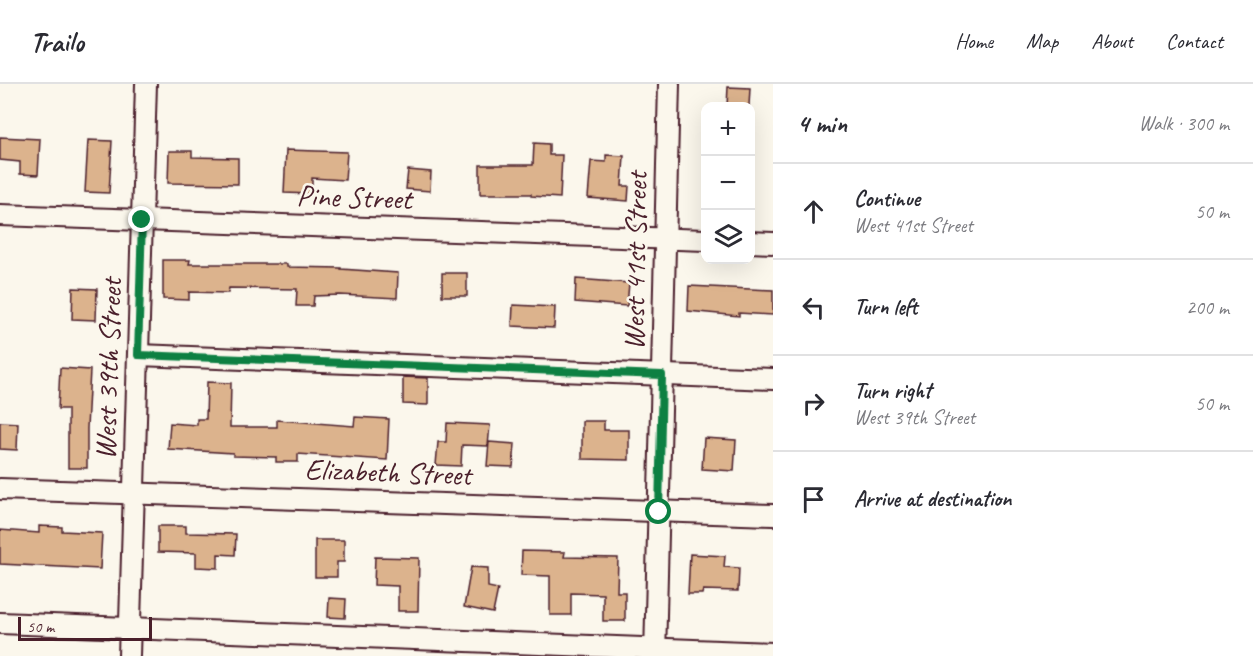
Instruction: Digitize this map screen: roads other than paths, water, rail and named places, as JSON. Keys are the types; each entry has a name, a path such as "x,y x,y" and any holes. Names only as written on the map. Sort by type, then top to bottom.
{"street":[{"name":"West 39th Street","path":"129,656 146,84"},
{"name":"West 41st Street","path":"655,652 669,84"},
{"name":"Pine Street","path":"0,215 701,240"},
{"path":"755,242 773,243"},
{"path":"138,355 773,380"},
{"name":"Elizabeth Street","path":"0,489 773,515"},
{"path":"0,623 655,652 773,653"}]}
